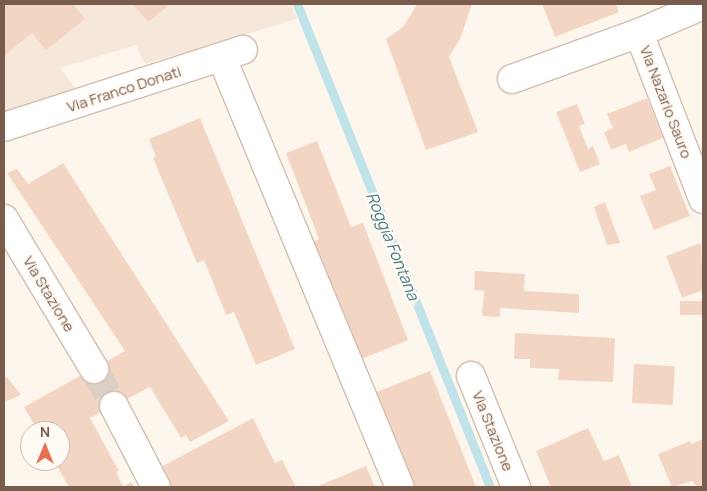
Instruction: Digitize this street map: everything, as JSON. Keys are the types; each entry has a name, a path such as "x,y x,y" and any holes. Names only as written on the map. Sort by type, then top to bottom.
{"street":[{"name":"Via Nazario Sauro","path":"512,79 639,33 703,5"},
{"name":"Via Nazario Sauro","path":"639,33 703,199"},
{"name":"Via Franco Donati","path":"4,128 233,54 400,487"},
{"name":"Via Stazione","path":"4,219 94,369"},
{"name":"Via Stazione","path":"471,376 516,487"},
{"path":"114,406 156,487"}],"shaded area":[{"path":"4,4 291,4 297,19 145,64 136,45 60,68 76,89 4,112"}],"building":[{"path":"4,4 73,4 85,19 46,50 32,33 4,56"},
{"path":"133,4 170,4 148,22"},
{"path":"417,4 472,4 460,39 449,57 478,132 426,150 386,39 404,26"},
{"path":"542,4 616,4 619,12 555,37"},
{"path":"647,98 663,138 629,152 626,144 611,150 604,132 613,128 607,114"},
{"path":"577,104 585,124 579,126 588,149 593,146 600,164 580,172 556,112"},
{"path":"200,118 295,349 256,365 234,312 226,315 204,260 197,263 153,158 156,157 149,139"},
{"path":"317,141 351,227 363,223 408,340 359,360 314,241 319,239 286,153"},
{"path":"63,163 229,421 190,442 186,435 181,438 150,387 90,418 119,471 116,472 123,487 69,487 60,471 70,471 70,421 32,421 24,407 125,351 7,173 17,169 28,184"},
{"path":"670,166 690,216 654,230 640,196 656,190 649,174"},
{"path":"605,202 620,243 607,245 594,207"},
{"path":"701,243 703,290 682,298 666,256"},
{"path":"475,271 525,274 524,291 579,294 579,313 500,308 500,317 482,316 484,291 474,290"},
{"path":"680,301 702,301 702,315 680,315"},
{"path":"515,333 615,338 613,382 558,380 559,369 530,368 530,359 514,359"},
{"path":"634,364 675,366 673,405 632,403"},
{"path":"430,371 476,487 411,487 374,393"},
{"path":"7,377 21,395 4,402 4,378"},
{"path":"253,418 275,463 282,460 296,487 169,487 159,468"},
{"path":"588,428 604,461 619,455 632,487 551,487 536,451"},
{"path":"703,439 703,487 696,487 693,481 672,487 658,454 690,441 691,444"},
{"path":"366,466 375,487 316,487 323,484"},
{"path":"131,482 134,487 123,487"}],"waterway":[{"name":"Roggia Fontana","path":"297,4 490,487"}],"tunnel":[{"path":"94,369 114,406"}]}
